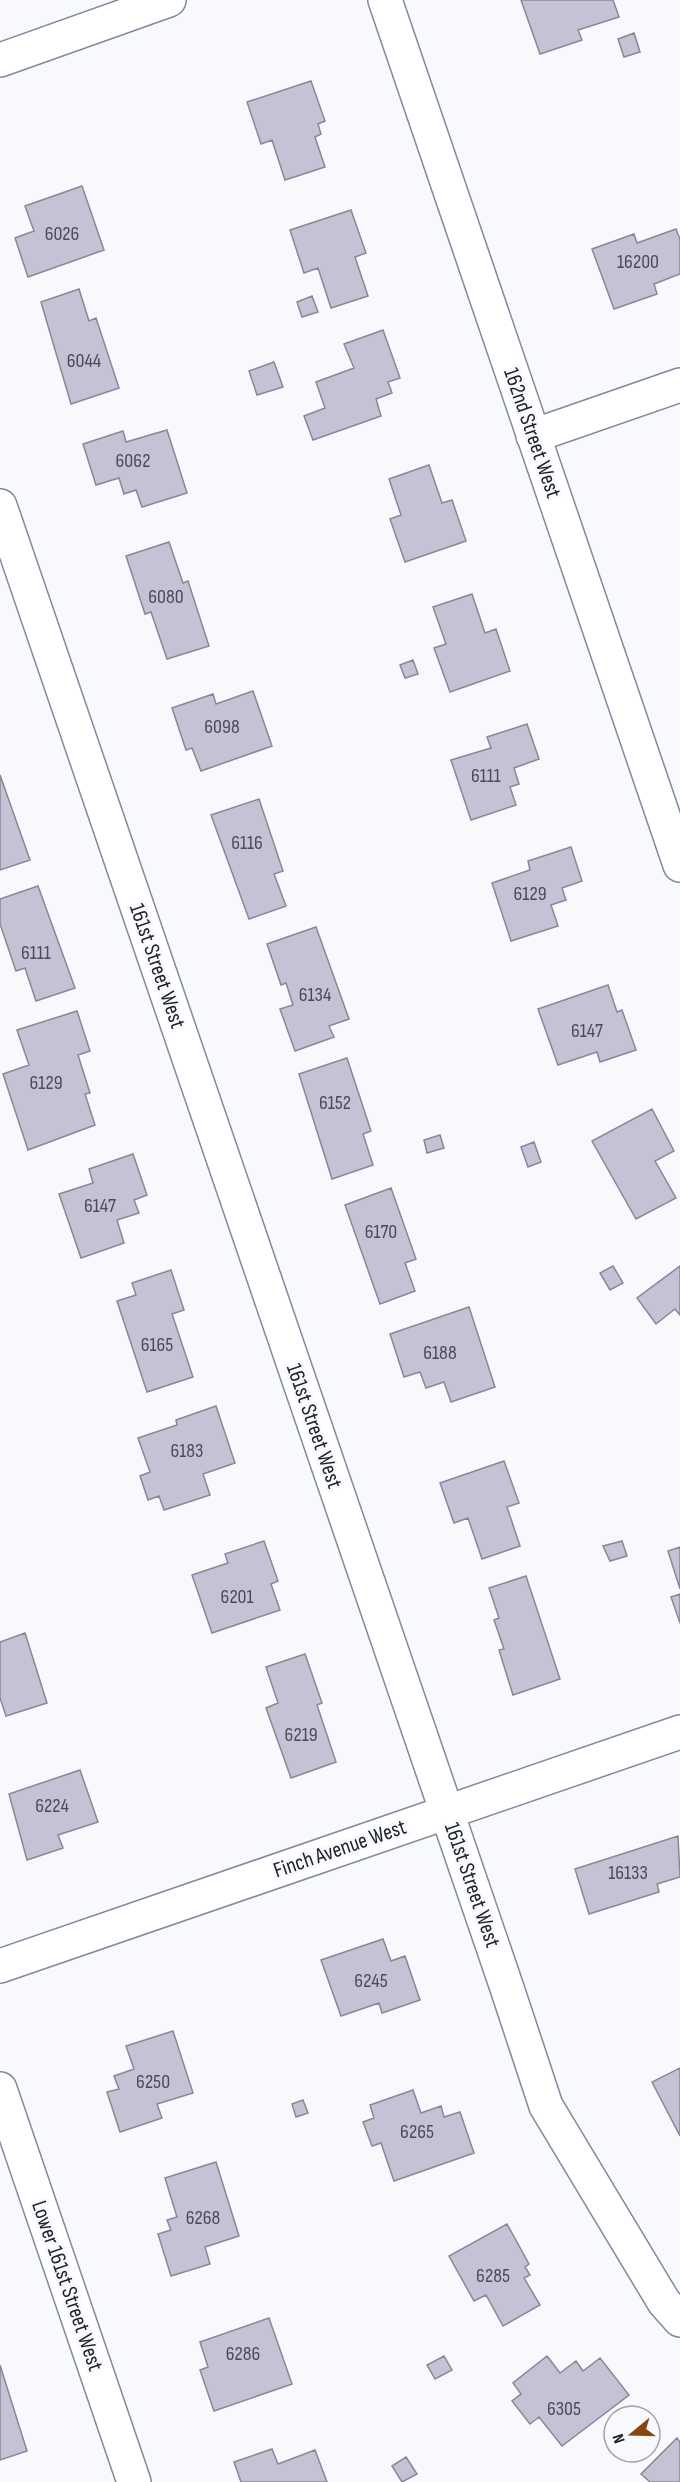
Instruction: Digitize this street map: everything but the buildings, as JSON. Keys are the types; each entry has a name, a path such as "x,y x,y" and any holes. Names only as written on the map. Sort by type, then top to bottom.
{"street":[{"path":"0,60 169,0"},
{"name":"162nd Street West","path":"385,0 680,865"},
{"path":"533,436 680,385"},
{"name":"161st Street West","path":"0,506 546,2106 664,2302 680,2320"},
{"name":"Finch Avenue West","path":"0,1966 680,1732"},
{"name":"Lower 161st Street West","path":"0,2089 134,2482"}]}
